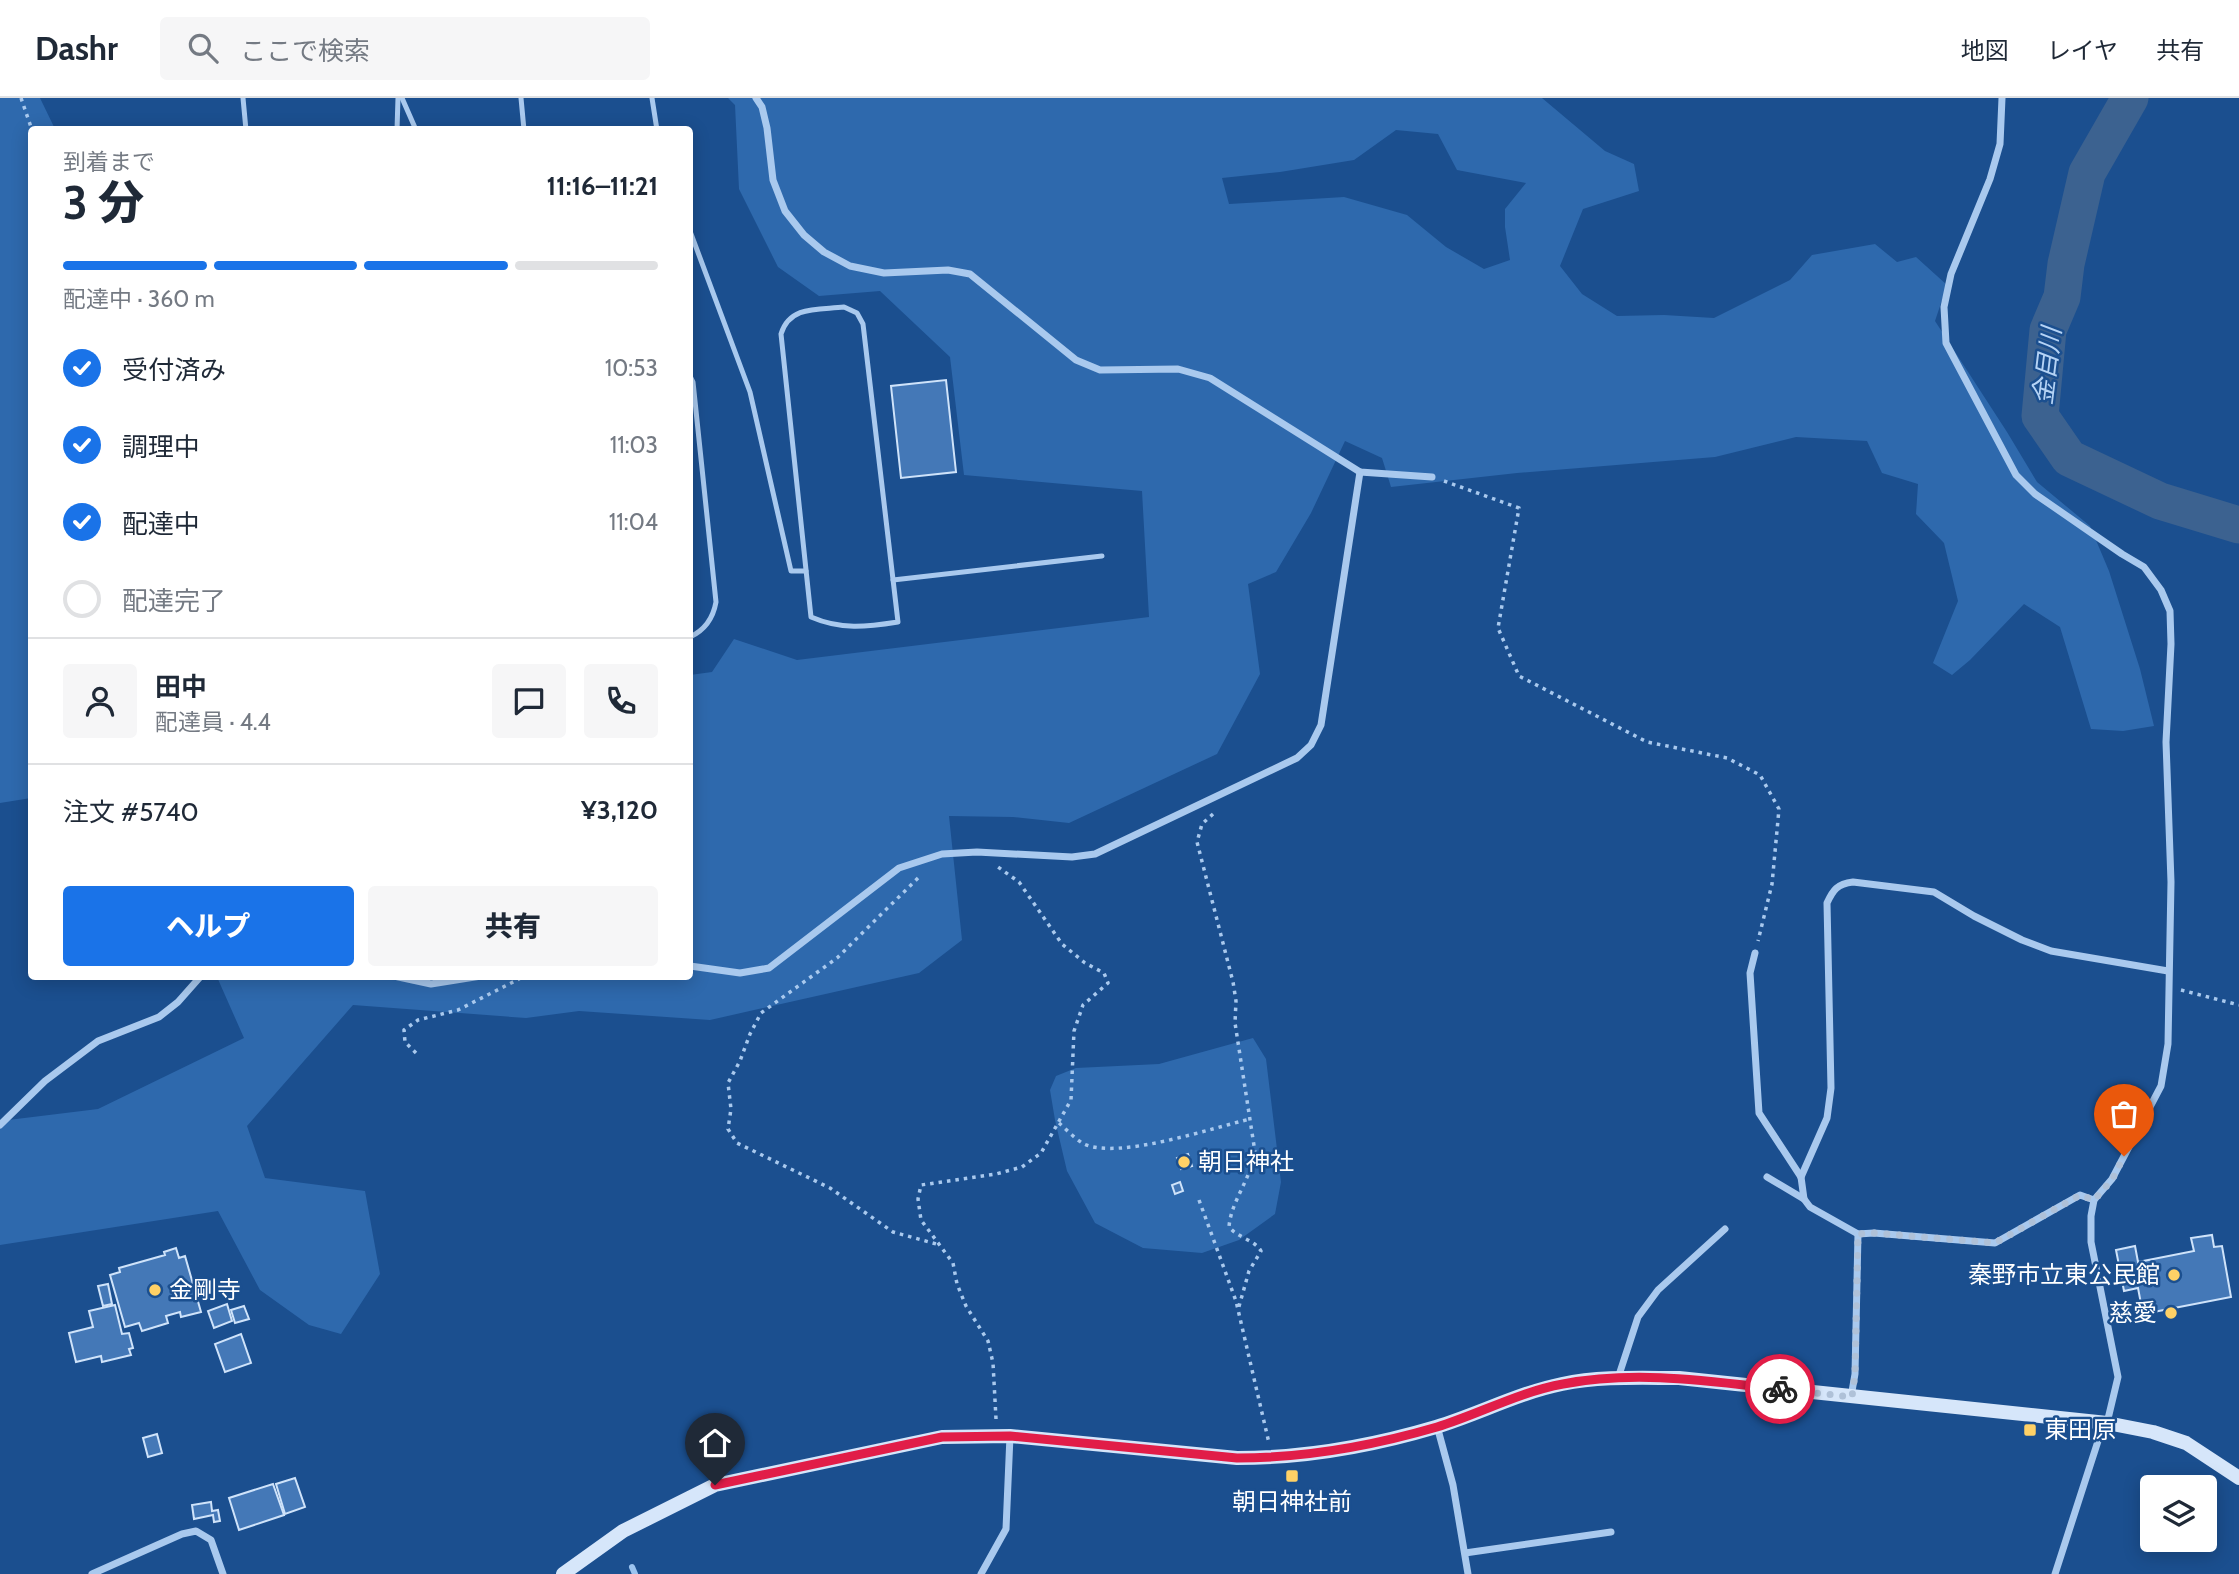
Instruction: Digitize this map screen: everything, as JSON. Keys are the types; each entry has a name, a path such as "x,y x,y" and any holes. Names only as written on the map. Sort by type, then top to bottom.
{"street":[{"path":"756,98 762,107 767,128 773,180 785,211 803,235 824,252 850,266 884,273 948,270 970,274 1076,360 1100,370 1178,369 1210,378 1360,472 1433,477"},
{"path":"2002,98 2000,144 1990,179 1951,274 1944,307 1946,343 2016,475 2035,494 2144,567 2161,590 2170,611 2166,742 2171,882 2168,1044 2161,1086 2112,1180 2094,1200 2091,1242 2118,1377 2107,1423 2099,1438 2055,1574"},
{"path":"693,966 740,973 769,968 899,868 942,854 977,852 1072,857 1095,854 1297,758 1311,745 1321,725 1360,472"},
{"path":"1801,1177 1827,1118 1831,1088 1827,903 1833,889 1843,883 1934,892 1974,916 2051,951 2168,971"},
{"path":"1755,953 1750,972 1759,1113 1801,1177 1804,1199"},
{"path":"0,1125 45,1082 99,1041 159,1017 178,1002 197,980"},
{"path":"412,980 431,984 456,980"},
{"path":"1767,1177 1804,1199 1810,1207 1858,1234 1995,1243 2080,1195 2094,1200"},
{"path":"1618,1378 1638,1317 1658,1290 1725,1229"},
{"path":"1852,1397 1855,1374 1858,1234"},
{"path":"563,1574 623,1531 715,1485 942,1437 1003,1436 1237,1458 1273,1458 1371,1444 1437,1426 1528,1393 1563,1384 1618,1378 1679,1378 2107,1423 2153,1432 2186,1443 2239,1478"},
{"path":"1437,1426 1453,1485 1468,1574"},
{"path":"981,1574 1006,1529 1003,1436"},
{"path":"92,1574 182,1534 196,1531 211,1541 223,1574"},
{"path":"1465,1553 1612,1532"}],"lane":[{"path":"243,98 246,126"},
{"path":"397,126 400,98"},
{"path":"400,98 414,126"},
{"path":"521,98 524,126"},
{"path":"652,98 656,126"},
{"path":"693,239 750,392 791,571 806,571"},
{"path":"844,307 857,313 863,324 898,622 863,628 823,622 811,617 806,571 781,334 790,317 798,313 844,307"},
{"path":"693,382 716,602 713,617 693,636"},
{"path":"893,580 1102,556"}],"path":[{"path":"21,98 31,126"},
{"path":"1433,477 1519,508 1498,628 1519,676 1647,742 1727,758 1760,775 1779,809 1772,884 1755,953"},
{"path":"1217,796 1217,811 1202,824 1197,842 1233,982 1235,1023 1255,1152 1252,1168 1230,1211 1229,1227 1236,1235 1258,1245 1261,1251 1250,1271 1238,1310"},
{"path":"977,852 1019,882 1062,944 1085,963 1104,973 1108,983 1083,1005 1074,1031 1071,1100 1041,1153 1022,1167 996,1174 921,1185 918,1199 921,1220 953,1263 957,1284 966,1306 988,1341 1003,1436"},
{"path":"940,1245 893,1232 830,1188 737,1143 728,1129 731,1109 728,1083 761,1013 837,958 942,854"},
{"path":"416,1053 405,1042 404,1030 418,1020 457,1010 517,980"},
{"path":"2169,987 2239,1005"},
{"path":"1059,1123 1084,1143 1107,1150 1159,1142 1250,1119"},
{"path":"1199,1200 1238,1310 1273,1458"}],"shaded area":[{"path":"0,98 40,98 54,126 28,126 28,798 0,803"},
{"path":"728,98 1542,98 1605,151 1634,164 1639,191 1583,209 1560,266 1582,294 1617,316 1714,318 1790,280 1812,255 1875,244 1897,262 1916,257 1947,285 1935,321 2037,482 2090,526 2109,571 2140,669 2154,726 2123,731 2091,729 2060,627 2024,604 1952,675 1933,663 1958,601 1944,543 1916,514 1918,484 1882,473 1867,441 1796,437 1715,457 1517,473 1391,487 1382,458 1345,441 1311,513 1276,572 1248,584 1260,674 1217,754 1069,823 1013,817 949,816 962,940 919,973 710,1020 579,1011 526,1018 353,1005 247,1126 265,1178 365,1191 380,1274 341,1334 309,1325 260,1290 218,1211 0,1245 0,1121 98,1109 244,1038 218,980 693,980 693,675 712,672 734,639 797,660 1149,617 1142,491 964,475 950,357 880,291 819,296 778,267 739,189 735,105","holes":["1396,130 1438,134 1457,170 1526,183 1505,209 1510,260 1484,269 1446,247 1407,215 1344,197 1229,204 1222,178 1354,160"]},
{"path":"1253,1038 1266,1059 1281,1182 1275,1214 1239,1240 1202,1253 1143,1248 1095,1223 1067,1171 1050,1090 1056,1076 1076,1068 1159,1064"}],"building":[{"path":"946,380 956,472 901,478 891,386"},
{"name":"朝日神社","path":"1188,1154 1192,1166 1181,1169 1177,1158"},
{"path":"1180,1182 1183,1191 1175,1194 1172,1185"},
{"name":"秦野市立東公民館","path":"2212,1235 2214,1247 2222,1246 2231,1297 2143,1314 2138,1288 2124,1291 2116,1250 2135,1246 2138,1262 2194,1251 2191,1238"},
{"path":"176,1248 179,1258 185,1256 201,1312 181,1317 180,1312 166,1316 168,1323 142,1331 139,1323 125,1327 110,1275 120,1272 119,1268 165,1255 164,1252"},
{"path":"108,1284 112,1304 103,1306 98,1286"},
{"path":"227,1304 232,1321 214,1328 208,1311"},
{"path":"115,1305 122,1334 129,1333 133,1348 129,1349 131,1355 102,1362 101,1356 76,1362 69,1333 93,1327 89,1311"},
{"path":"244,1306 249,1319 235,1323 231,1310"},
{"path":"241,1334 251,1363 225,1372 215,1344"},
{"path":"157,1434 162,1453 148,1457 143,1438"},
{"path":"295,1478 305,1507 285,1514 276,1484"},
{"path":"273,1484 284,1515 239,1530 229,1498"},
{"path":"211,1502 212,1511 218,1510 220,1521 214,1522 213,1515 194,1519 192,1505"}],"waterway":[{"name":"金目川","path":"2130,98 2087,173 2066,264 2062,297 2048,330 2040,416 2069,458 2160,501 2239,525"},
{"path":"632,1567 635,1574"}],"way so far":[{"path":"1780,1389 1852,1397 1855,1374 1858,1234 1995,1243 2080,1195 2094,1200 2112,1180 2124,1156"}],"place":[{"name":"朝日神社","path":"1184,1162"},
{"name":"秦野市立東公民館","path":"2174,1275"},
{"name":"金剛寺","path":"155,1290"},
{"name":"慈愛","path":"2171,1313"},
{"name":"東田原","path":"2030,1430"},
{"name":"朝日神社前","path":"1292,1476"}],"route":[{"path":"715,1485 942,1437 1010,1436 1237,1458 1273,1458 1371,1444 1437,1426 1528,1393 1563,1384 1618,1378 1679,1378 1780,1389"}]}
